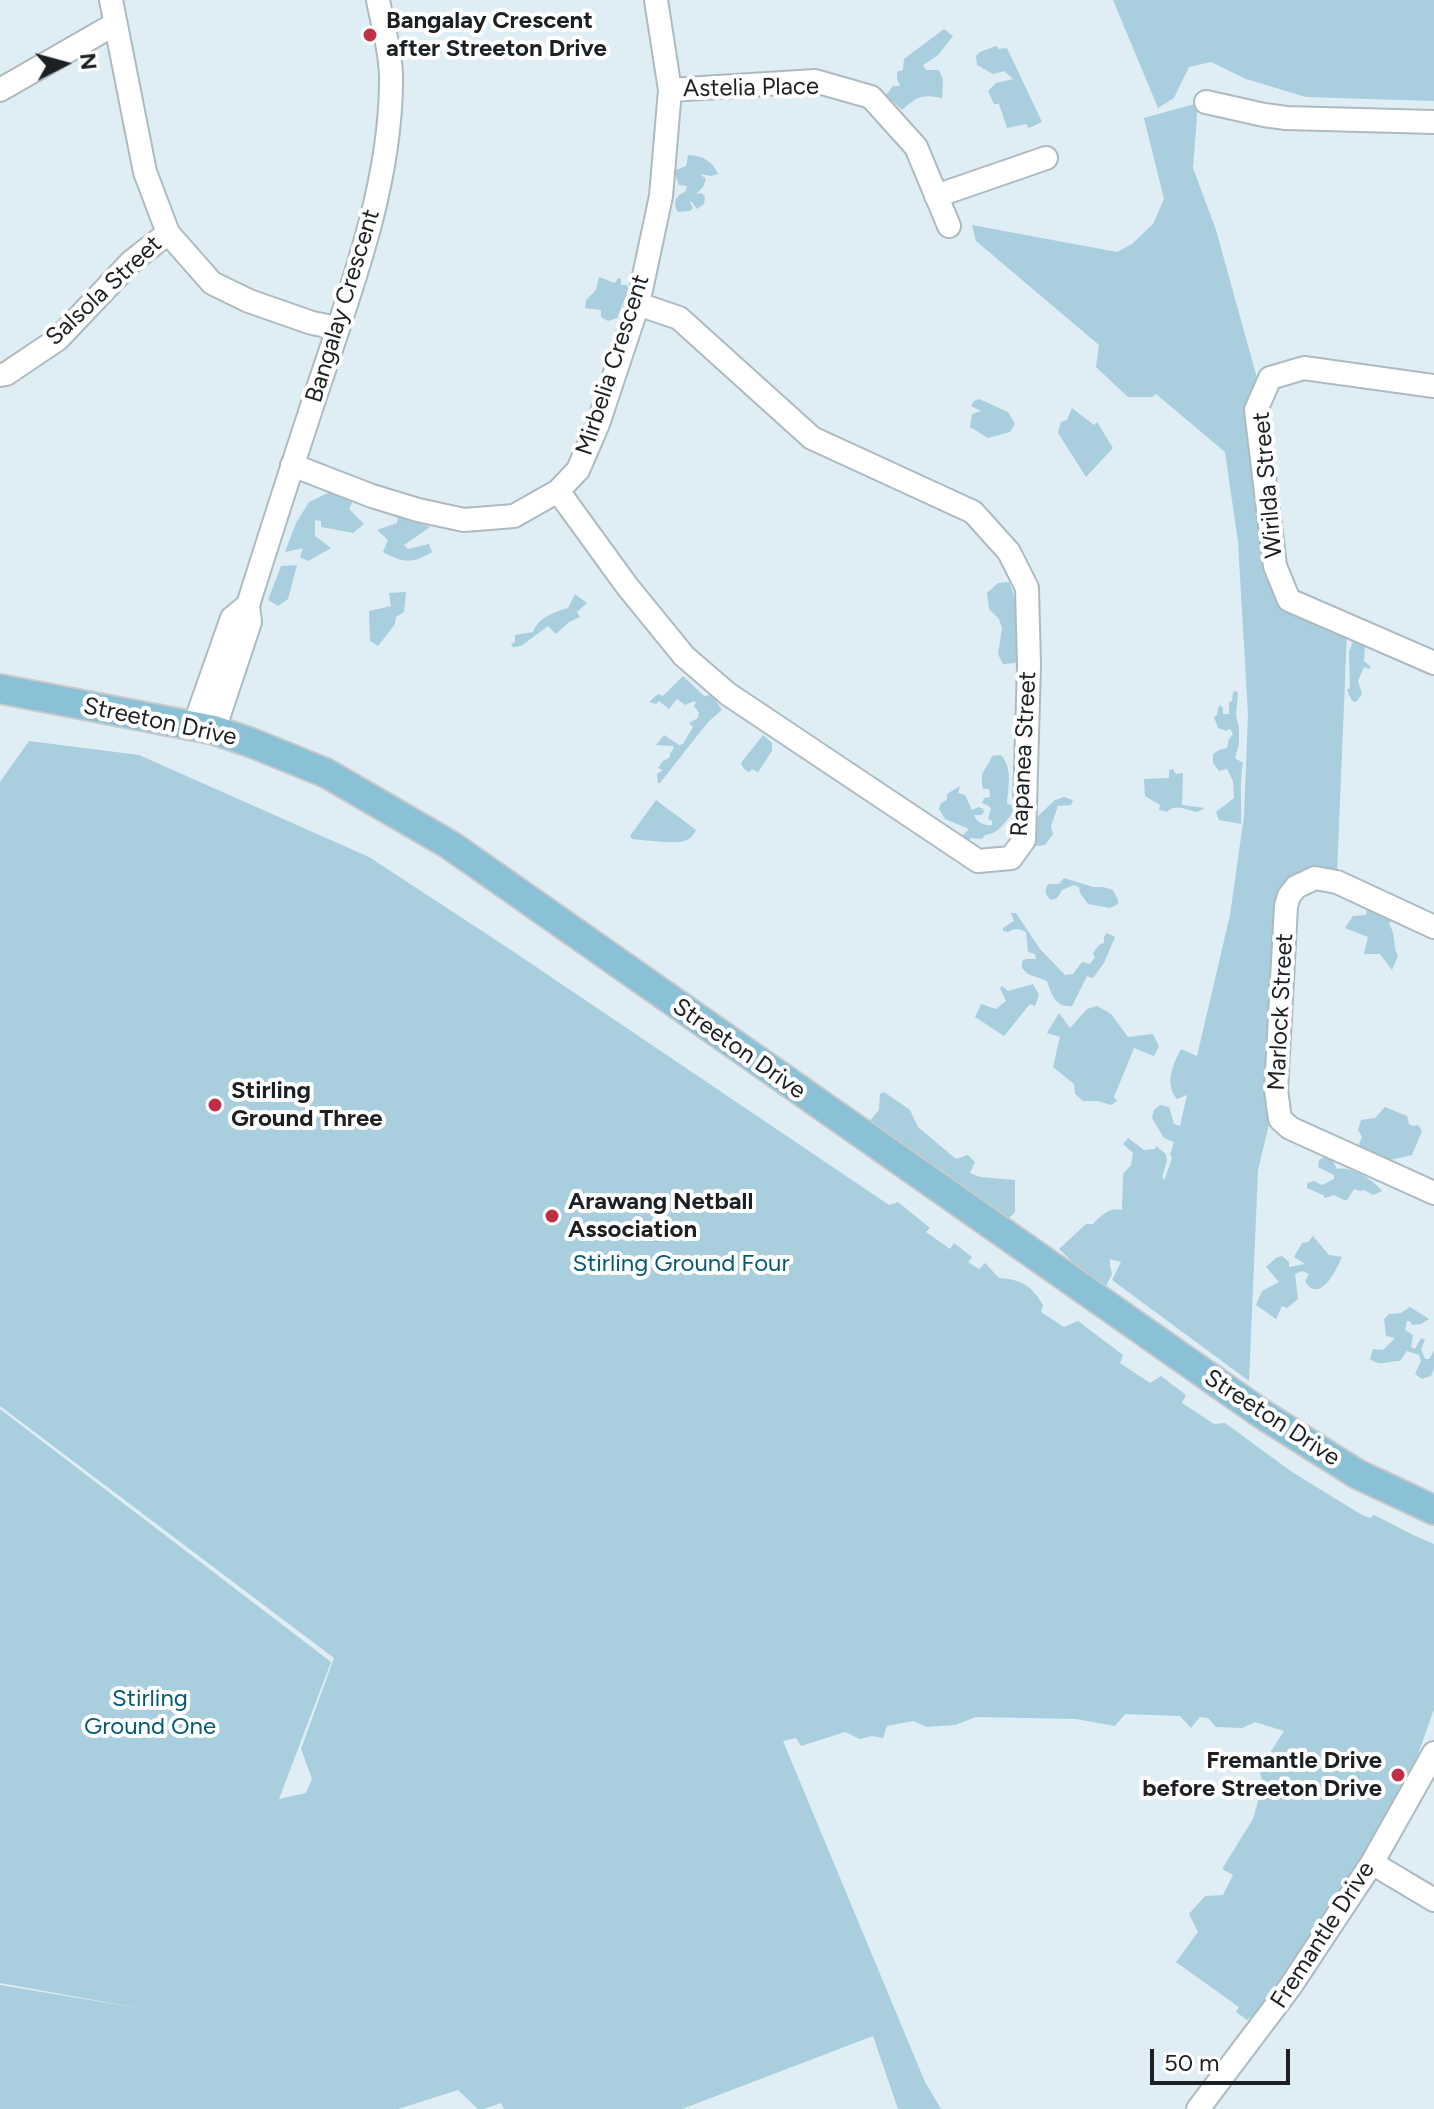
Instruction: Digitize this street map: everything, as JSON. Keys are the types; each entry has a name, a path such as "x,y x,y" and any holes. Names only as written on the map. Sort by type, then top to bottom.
{"main road":[{"name":"Streeton Drive","path":"0,689 204,728 326,773 450,845 1262,1414 1357,1474 1434,1510"}],"street":[{"path":"111,0 145,172 168,233 212,283 262,306 312,323 338,328"},
{"name":"Bangalay Crescent","path":"204,728 250,622 248,605 375,204 386,151 391,82 378,0"},
{"name":"Mirbelia Crescent","path":"292,465 372,496 464,520 514,516 558,491 578,470 598,424 638,304 661,196 670,90 656,0"},
{"path":"0,90 115,24"},
{"name":"Astelia Place","path":"670,90 815,81 871,97 916,147 949,226"},
{"path":"1206,102 1286,118 1434,122"},
{"path":"936,196 1046,158"},
{"name":"Salsola Street","path":"0,375 58,339 131,262 168,233"},
{"name":"Rapanea Street","path":"558,491 627,586 684,656 728,694 978,861 1011,858 1024,840 1029,665 1027,588 1009,552 973,512 812,438 679,318 638,304"},
{"name":"Wirilda Street","path":"1434,386 1304,368 1270,378 1256,410 1275,566 1289,600 1434,663"},
{"name":"Marlock Street","path":"1434,927 1337,882 1315,878 1296,887 1286,906 1276,1090 1280,1119 1290,1128 1434,1193"},
{"name":"Fremantle Drive","path":"1198,2109 1274,2011 1372,1863 1434,1753"},
{"path":"1372,1863 1434,1900"}],"green space":[{"path":"1113,0 1434,0 1434,101 1306,97 1246,79 1211,62 1189,67 1174,98 1158,108"},
{"path":"944,29 953,36 938,55 923,65 926,70 939,70 943,80 942,98 920,98 902,110 886,95 893,86 900,86 897,72 903,70 904,59"},
{"path":"996,46 999,49 1007,48 1042,122 1029,128 1026,124 1007,128 999,104 994,104 988,91 996,83 1013,79 1004,71 993,74 977,65 976,56 980,52"},
{"path":"1198,103 1193,168 1216,230 1257,378 1270,566 1285,604 1347,631 1337,873 1310,870 1296,876 1270,1120 1258,1170 1249,1381 1112,1280 1121,1262 1110,1259 1112,1274 1101,1297 1084,1273 1059,1249 1086,1224 1093,1224 1109,1211 1122,1210 1123,1174 1131,1165 1133,1153 1123,1144 1128,1138 1144,1150 1155,1149 1156,1146 1166,1154 1164,1180 1174,1142 1164,1138 1152,1118 1154,1110 1160,1105 1169,1107 1174,1124 1180,1126 1187,1095 1177,1099 1171,1087 1171,1074 1181,1049 1197,1056 1230,915 1244,816 1248,714 1238,542 1225,452 1156,394 1152,397 1128,397 1096,367 1099,345 976,241 972,225 1117,252 1132,244 1153,224 1164,199 1144,118"},
{"path":"688,155 706,160 718,174 700,174 706,179 696,194 702,193 704,204 697,209 691,201 693,208 690,211 678,212 676,200 687,186 679,185 675,175 676,170 686,166"},
{"path":"599,277 615,283 618,278 621,279 621,285 629,289 617,318 608,321 601,317 601,310 585,308 586,300 596,290"},
{"path":"979,399 1008,412 1015,424 1010,432 988,438 970,427 972,414 981,411 971,406"},
{"path":"1072,408 1094,425 1097,422 1113,448 1086,477 1058,433 1061,422 1067,420"},
{"path":"330,492 353,501 349,509 364,524 353,533 321,527 321,521 315,520 315,536 331,548 308,561 300,557 303,548 285,552 296,523 309,502"},
{"path":"398,515 430,527 404,545 408,549 429,544 432,552 408,561 383,552 388,540 377,530 397,523"},
{"path":"297,565 288,599 278,606 268,600 281,566"},
{"path":"1009,582 1019,608 1022,654 1015,663 1003,664 998,654 1002,628 999,619 989,609 987,593 998,583"},
{"path":"406,592 404,612 396,617 395,624 378,646 370,641 369,611 391,606 389,593"},
{"path":"575,594 587,603 577,612 580,617 556,634 548,626 521,646 513,647 511,644 515,642 515,635 533,632 543,619 568,608"},
{"path":"1354,639 1365,644 1364,661 1371,667 1364,667 1358,681 1362,694 1356,702 1352,701 1347,690 1350,688 1349,652"},
{"path":"683,676 704,696 712,695 722,710 708,722 658,783 657,774 663,770 658,768 670,757 674,748 656,745 664,735 679,745 683,744 693,727 689,723 698,718 699,713 694,701 685,705 677,699 669,709 659,701 656,704 649,702 658,694 663,696"},
{"path":"1236,691 1239,744 1235,758 1243,763 1241,824 1219,820 1216,812 1234,798 1233,781 1227,769 1219,771 1213,763 1213,754 1227,748 1233,734 1230,729 1218,728 1214,717 1220,705 1223,714 1229,714 1229,702"},
{"path":"763,735 772,743 772,751 758,772 752,769 749,772 741,763"},
{"path":"29,741 139,755 369,857 889,1205 898,1202 930,1228 926,1232 950,1249 954,1243 972,1257 968,1262 979,1269 985,1263 999,1278 1025,1285 1043,1305 1041,1312 1064,1327 1078,1321 1123,1355 1120,1363 1150,1383 1161,1376 1186,1395 1182,1403 1214,1424 1225,1423 1292,1472 1362,1515 1370,1518 1374,1515 1434,1544 1434,1709 1405,1791 1262,2023 1252,2016 1247,2020 1236,2012 1239,2007 1176,1962 1198,1932 1189,1914 1205,1896 1223,1895 1233,1875 1222,1869 1253,1819 1263,1783 1259,1770 1284,1731 1255,1722 1242,1728 1216,1727 1208,1718 1200,1717 1191,1728 1180,1716 1125,1714 1115,1726 1076,1719 976,1717 955,1725 927,1727 913,1721 887,1726 883,1738 872,1736 860,1739 845,1732 801,1746 796,1738 783,1741 925,2082 941,2109 898,2109 873,2036 682,2109 504,2109 501,2103 478,2109 458,2090 398,2109 0,2109 0,1985 144,2009 0,1983 0,1409 331,1662 279,1799 306,1793 312,1779 301,1749 334,1658 0,1406 0,782"},
{"path":"1001,755 1008,772 1007,804 1015,806 1015,810 995,832 982,839 963,840 969,829 945,819 939,809 941,803 947,800 947,794 960,786 958,793 965,795 972,810 983,809 981,815 974,815 977,820 992,825 988,819 991,809 982,803 984,798 990,797 989,789 983,789 982,778 992,756"},
{"path":"1173,769 1176,774 1183,773 1182,805 1205,808 1197,812 1177,808 1167,812 1159,810 1160,805 1145,796 1144,779 1169,778 1169,770"},
{"path":"1064,797 1073,800 1071,805 1058,806 1051,826 1053,834 1045,845 1033,846 1028,841 1029,830 1036,828 1035,819 1055,800"},
{"path":"656,800 696,830 691,837 676,842 632,839 630,836"},
{"path":"1064,878 1113,890 1118,904 1110,908 1088,904 1079,887 1074,885 1051,900 1046,892 1048,884 1059,884"},
{"path":"1368,901 1393,919 1389,924 1398,956 1392,970 1380,954 1364,954 1368,937 1345,928 1353,916 1366,915"},
{"path":"1011,913 1016,913 1040,949 1065,975 1073,974 1082,962 1090,964 1095,957 1093,953 1104,943 1107,933 1115,937 1104,963 1093,978 1087,976 1072,1006 1058,1002 1047,981 1028,974 1022,968 1022,961 1036,959 1035,954 1028,952 1026,932 1017,929 1003,931 1014,921"},
{"path":"1033,984 1039,995 1035,1006 1030,1004 1004,1036 975,1017 981,1004 996,1009 1006,1001 1000,988 1002,986 1008,991"},
{"path":"1097,1006 1111,1014 1128,1037 1153,1034 1159,1046 1154,1056 1134,1048 1114,1097 1117,1101 1111,1105 1083,1101 1075,1094 1074,1084 1053,1067 1060,1037 1047,1033 1059,1013 1070,1028 1087,1009"},
{"path":"884,1092 910,1110 918,1127 956,1159 968,1155 975,1162 970,1173 980,1177 1015,1180 1015,1212 1007,1220 973,1193 960,1191 866,1125 879,1110 880,1094"},
{"path":"1385,1107 1407,1116 1409,1124 1418,1125 1422,1131 1412,1155 1390,1160 1359,1144 1362,1137 1358,1130 1361,1120 1375,1118"},
{"path":"1327,1156 1337,1169 1362,1175 1382,1191 1373,1195 1354,1189 1344,1200 1334,1195 1325,1198 1307,1188 1307,1183 1314,1181 1322,1185 1334,1179 1334,1175 1318,1167 1319,1160"},
{"path":"1313,1236 1329,1255 1342,1257 1321,1288 1310,1287 1305,1281 1309,1274 1302,1271 1295,1274 1298,1299 1287,1308 1282,1306 1276,1319 1256,1305 1262,1291 1279,1282 1266,1267 1282,1256 1289,1262 1289,1267 1305,1264 1294,1257 1302,1243"},
{"path":"1410,1307 1429,1319 1412,1325 1407,1321 1405,1330 1413,1335 1411,1347 1415,1349 1421,1338 1425,1340 1421,1349 1425,1359 1429,1359 1434,1351 1431,1376 1422,1379 1415,1374 1421,1361 1419,1355 1407,1351 1400,1361 1384,1363 1370,1359 1373,1349 1383,1350 1395,1338 1386,1336 1384,1319 1389,1314 1401,1313"}],"place":[{"name":"Bangalay Crescent after Streeton Drive","path":"370,35"},
{"name":"Stirling Ground Three","path":"215,1105"},
{"name":"Arawang Netball Association","path":"552,1216"},
{"name":"Fremantle Drive before Streeton Drive","path":"1398,1775"}],"park label":[{"name":"Stirling Ground Four","path":"681,1264"},
{"name":"Stirling Ground One","path":"150,1713"}]}
